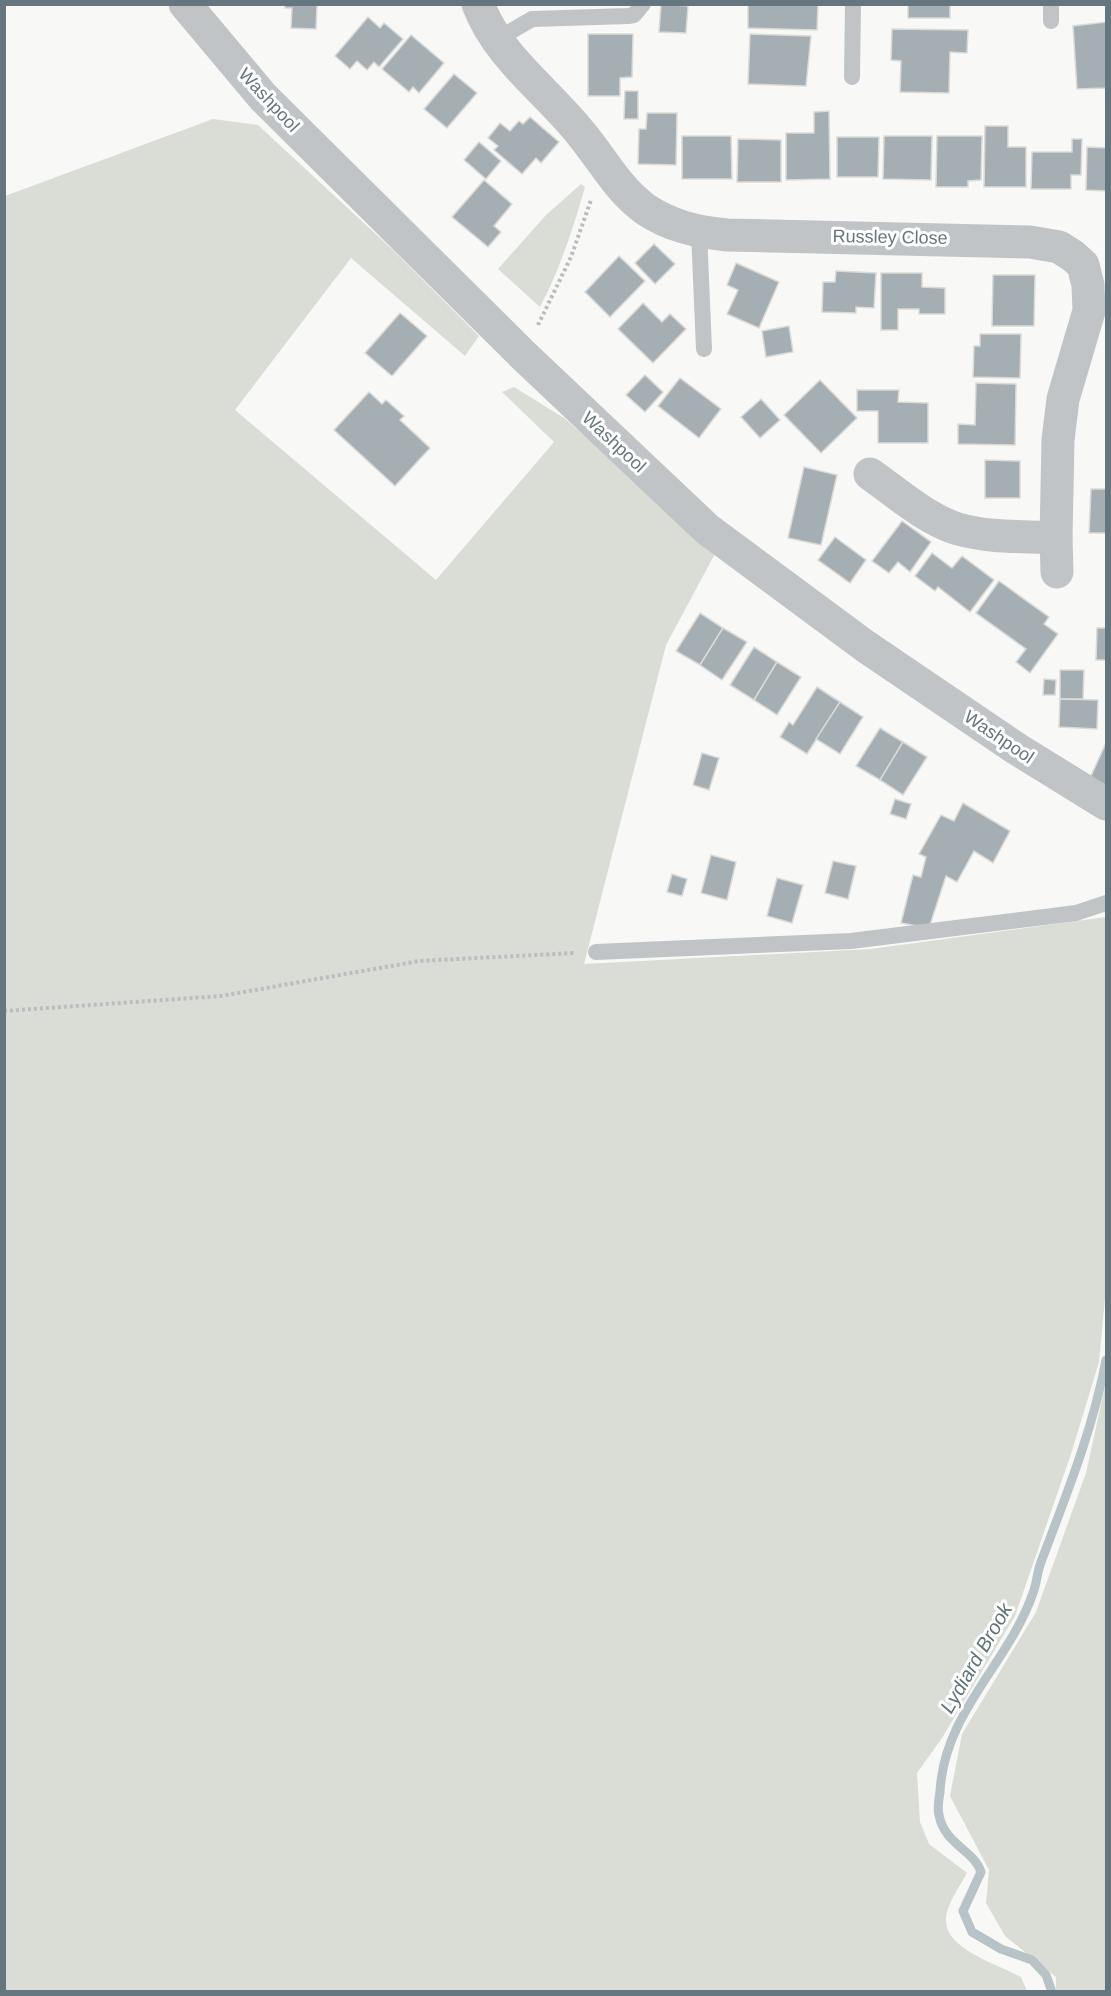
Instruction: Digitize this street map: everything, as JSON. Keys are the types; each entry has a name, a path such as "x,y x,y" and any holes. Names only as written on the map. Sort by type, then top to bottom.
{"street":[{"name":"Washpool","path":"185,4 263,97 522,355 707,529 866,646 1017,749 1107,804"},
{"name":"Russley Close","path":"478,4 495,40 584,136 619,186 646,210 675,225 699,232 726,235 1030,242 1059,247 1074,256 1083,265 1088,285 1089,312 1063,399 1058,440 1056,573"},
{"path":"870,474 937,520 956,528 978,534 1056,538"}],"lane":[{"path":"495,40 532,19 628,16 634,15 643,4"},
{"path":"852,77 853,4"},
{"path":"699,232 704,349"},
{"path":"596,952 851,941 1076,913 1107,903"}],"path":[{"path":"522,355 571,257 603,165"},
{"path":"4,1011 221,996 419,961 596,952"}],"shaded area":[{"path":"213,119 258,125 393,250 479,336 465,356 351,258 235,410 436,580 554,442 502,392 514,387 564,418 717,550 666,645 584,964 871,949 1106,917 1106,1288 1099,1362 1071,1454 1015,1616 942,1738 917,1773 920,1822 929,1844 967,1873 948,1908 946,1920 948,1930 963,1948 1021,1977 1027,1991 5,1991 5,196"},
{"path":"581,184 585,187 571,233 540,307 498,269 546,215"},
{"path":"1106,1382 1106,1991 1056,1991 1056,1977 1005,1936 986,1903 989,1870 950,1796 962,1734 1036,1612 1086,1473"}],"building":[{"path":"285,4 317,4 316,29 291,28 292,8 285,8"},
{"path":"661,4 688,6 686,33 659,32"},
{"path":"748,4 818,4 817,30 748,28"},
{"path":"908,4 950,4 950,18 908,18"},
{"path":"368,17 380,28 384,23 403,39 379,67 374,62 367,70 357,61 350,69 335,56"},
{"path":"1106,22 1106,88 1077,89 1073,26"},
{"path":"892,29 968,30 967,53 950,52 949,93 900,92 901,61 891,60"},
{"path":"588,34 633,34 632,77 620,78 620,96 588,96"},
{"path":"750,34 811,36 806,86 748,84"},
{"path":"411,35 444,63 419,93 413,87 409,92 382,69"},
{"path":"454,74 477,93 447,128 424,109"},
{"path":"625,91 638,91 638,119 624,119"},
{"path":"829,111 830,179 786,180 786,133 814,133 814,112"},
{"path":"647,113 677,113 676,165 638,164 639,129 646,129"},
{"path":"530,117 559,142 541,163 536,158 522,174 494,150 498,146 488,138 500,123 510,131 519,121 523,124"},
{"path":"985,126 1008,126 1008,147 1026,147 1026,187 984,187"},
{"path":"682,136 731,136 732,179 682,179"},
{"path":"884,136 932,136 931,180 883,179"},
{"path":"937,136 982,136 981,180 968,181 968,187 936,187"},
{"path":"837,137 879,137 878,177 837,177"},
{"path":"738,139 781,140 781,182 737,182"},
{"path":"1072,139 1082,139 1081,175 1071,175 1071,189 1031,189 1032,152 1072,152"},
{"path":"479,142 501,161 486,179 464,160"},
{"path":"1087,147 1106,148 1106,191 1086,190"},
{"path":"484,180 512,204 494,226 501,232 488,247 452,217"},
{"path":"654,244 675,264 655,284 635,263"},
{"path":"619,256 645,281 610,317 585,292"},
{"path":"736,263 779,282 759,328 727,314 738,290 727,285"},
{"path":"836,271 876,273 874,308 856,307 856,313 822,312 823,282 835,282"},
{"path":"881,273 922,273 922,287 945,288 945,314 919,314 919,309 898,309 898,330 881,330"},
{"path":"993,275 1035,275 1034,326 992,326"},
{"path":"643,303 662,322 670,314 686,329 653,363 618,329"},
{"path":"400,313 427,336 392,376 365,353"},
{"path":"789,326 793,352 766,357 762,331"},
{"path":"980,334 1021,334 1020,378 973,377 974,346 980,346"},
{"path":"645,375 663,392 645,412 626,395"},
{"path":"680,378 721,409 699,438 658,406"},
{"path":"820,380 857,418 821,453 784,415"},
{"path":"976,383 1016,384 1015,445 958,444 958,424 975,425"},
{"path":"857,390 899,390 898,402 928,403 928,443 878,443 878,411 857,411"},
{"path":"369,392 382,404 386,400 404,416 400,420 430,448 395,486 334,430"},
{"path":"761,399 780,420 760,438 741,417"},
{"path":"985,460 1020,461 1020,498 985,498"},
{"path":"804,467 837,475 821,545 788,538"},
{"path":"1091,489 1106,489 1106,533 1089,533"},
{"path":"902,521 931,542 910,572 898,562 889,573 872,561"},
{"path":"835,537 866,560 850,583 818,560"},
{"path":"932,553 952,568 962,556 994,580 970,612 938,587 935,591 915,576"},
{"path":"999,581 1049,617 1044,624 1058,634 1030,673 1016,662 1026,649 976,613"},
{"path":"700,613 723,628 700,665 676,651"},
{"path":"723,628 747,642 722,680 700,665"},
{"path":"1097,628 1106,628 1106,660 1096,660"},
{"path":"754,647 777,662 754,700 730,685"},
{"path":"777,662 801,677 777,715 754,700"},
{"path":"1060,670 1084,670 1083,699 1060,699"},
{"path":"1044,679 1056,680 1055,695 1043,695"},
{"path":"817,687 840,702 807,754 780,737 789,722 793,725"},
{"path":"1060,699 1098,700 1097,729 1059,727"},
{"path":"840,702 863,717 840,754 816,739"},
{"path":"880,728 903,742 880,780 856,766"},
{"path":"903,742 927,757 903,795 880,780"},
{"path":"1106,743 1106,786 1090,778"},
{"path":"702,753 719,758 709,790 693,785"},
{"path":"895,799 911,804 906,819 890,814"},
{"path":"963,803 1010,831 993,863 974,851 957,882 946,876 929,928 901,923 913,875 921,877 926,857 919,854 941,815 954,821"},
{"path":"711,855 736,862 727,900 701,893"},
{"path":"833,861 856,866 848,899 825,893"},
{"path":"672,874 687,879 682,896 667,892"},
{"path":"777,878 803,885 792,923 767,916"}],"waterway":[{"name":"Lydiard Brook","path":"1052,1992 1046,1975 1032,1960 1001,1949 972,1932 963,1911 981,1872 973,1858 947,1833 942,1825 938,1804 944,1763 953,1737 1022,1619 1033,1593 1040,1566 1086,1437 1106,1360"}]}
